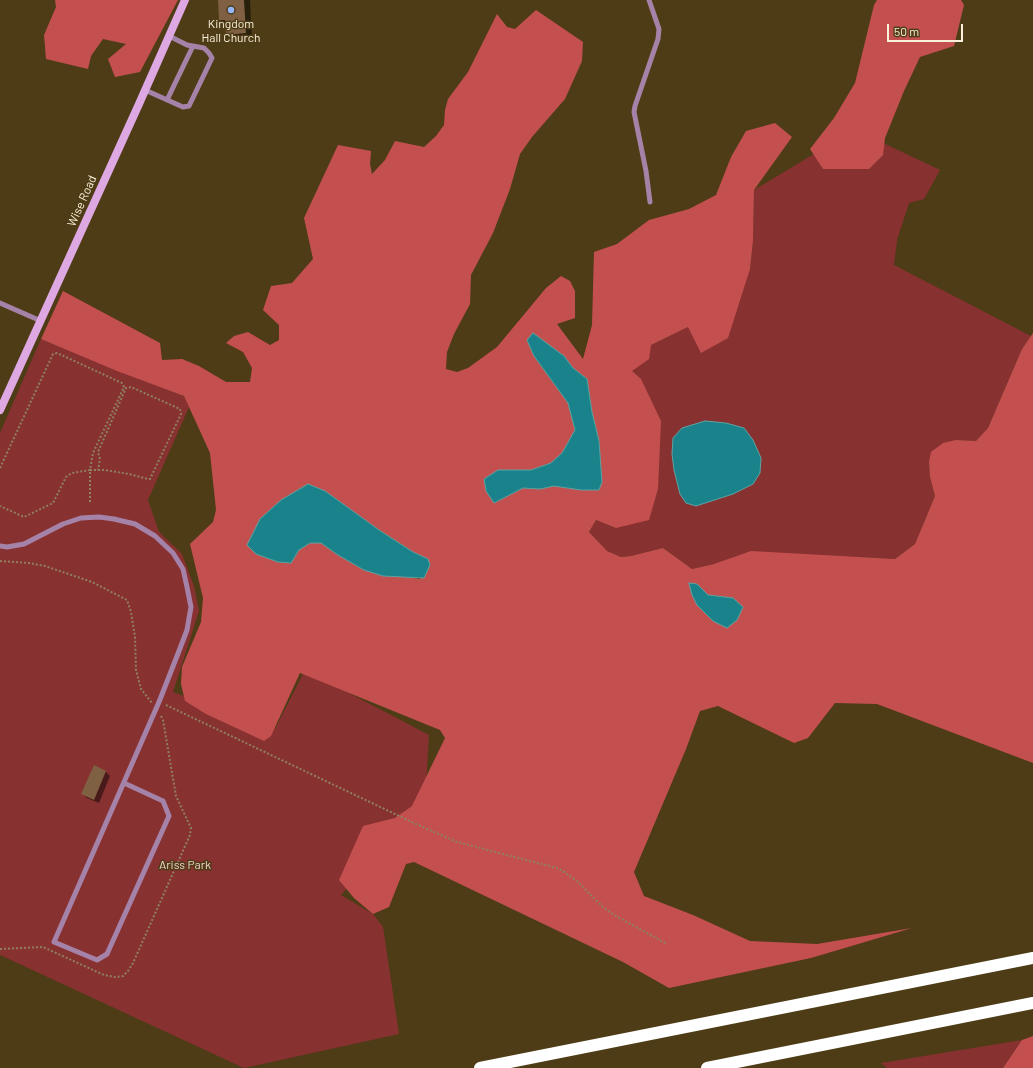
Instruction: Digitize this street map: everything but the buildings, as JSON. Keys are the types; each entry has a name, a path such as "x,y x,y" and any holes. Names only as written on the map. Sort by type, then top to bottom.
{"highway":[{"path":"480,1068 1033,958"},
{"path":"707,1068 1033,1003"}],"street":[{"name":"Wise Road","path":"0,410 185,0"}],"lane":[{"path":"649,0 659,29 658,39 634,112 646,171 650,202"},
{"path":"145,90 183,107 189,106 212,58 204,48 187,46 169,36"},
{"path":"167,100 193,46"},
{"path":"0,303 41,321"},
{"path":"0,546 7,547 24,544 69,522 81,518 99,517 135,524 155,536 173,553 183,569 191,607 187,630 158,704 54,942 97,960 107,954 169,816 163,801 124,783"}],"path":[{"path":"0,468 48,362 55,353 123,384 124,387 93,453 90,470 90,502"},
{"path":"0,506 24,518 53,503 66,477 72,473 98,470 129,474 148,480 150,479 181,414 180,409 131,387 126,388 98,452 100,459 98,470"},
{"path":"0,561 29,563 45,566 92,582 127,600 134,630 136,670 141,689 150,701 457,842 563,871 577,881 602,906 614,915 667,944"}],"green space":[{"path":"881,142 940,170 924,199 909,203 897,240 894,265 1031,336 1022,349 988,428 976,441 956,440 929,462 930,477 935,496 915,544 895,559 860,557 714,564 692,569 663,548 621,557 607,551 589,532 596,520 616,528 632,371 651,345 688,327 750,269 753,241 754,190 814,154 823,169"},
{"name":"Ariss Park","path":"41,339 184,396 189,407 148,500 159,532 182,554 194,586 199,611 173,692 275,729 305,670 429,735 425,803 341,895 373,914 383,927 399,1034 244,1068 0,955 0,433"},
{"path":"1022,1040 1003,1068 887,1068 881,1063"}],"shaded area":[{"path":"55,0 178,0 140,72 115,77 108,59 126,44 103,39 91,56 88,69 46,59 44,35 56,7"},
{"path":"877,0 961,0 964,5 954,46 920,57 904,91 885,138 883,155 869,169 823,169 810,149 834,118 855,83 874,5"},
{"path":"536,10 583,42 582,61 565,99 532,137 520,154 510,189 493,233 471,275 470,304 454,334 447,352 446,369 457,372 468,368 497,347 546,288 561,276 570,281 575,291 575,318 557,324 583,359 592,325 594,252 617,244 649,220 689,209 716,195 731,157 746,131 775,123 792,137 754,190 753,241 750,269 728,338 701,353 688,327 651,345 649,359 632,371 641,379 661,421 658,489 649,520 616,528 596,520 589,532 607,551 621,557 663,548 692,569 714,564 751,551 895,559 915,544 935,496 930,477 929,462 931,452 943,443 956,440 976,441 988,428 1022,349 1033,333 1033,763 877,704 835,703 808,738 794,743 718,706 700,711 686,749 634,872 644,896 693,915 750,941 817,944 912,928 811,958 669,988 623,962 414,862 406,864 389,907 373,914 354,898 339,880 363,826 395,818 412,806 445,738 440,730 300,673 271,736 264,741 206,714 185,701 181,684 182,667 201,622 203,598 190,544 213,522 216,510 210,453 184,396 117,371 41,339 63,291 160,343 162,360 182,359 199,366 226,382 250,382 252,368 243,352 226,343 234,336 248,332 270,345 279,340 279,325 263,310 271,286 292,283 313,259 304,218 338,145 371,151 370,164 372,174 385,160 395,141 424,147 436,136 444,125 445,110 448,99 468,72 497,14 507,27 515,29","holes":["527,340 550,347 564,356 573,368 587,379 592,412 599,441 602,482 566,487 554,486 540,489 523,488 494,503 498,470 531,470 551,463 562,453 575,430 568,403 534,356","325,491 379,530 413,552 428,559 420,579 364,570 321,543 310,543 299,550 291,563 278,562 256,554","697,584 708,595 733,598 697,605"]},
{"path":"1033,1036 1033,1068 1003,1068 1022,1040"}],"water":[{"path":"533,333 564,356 573,368 587,379 592,412 599,441 602,482 599,490 581,490 554,486 540,489 523,488 494,503 486,491 484,479 498,470 531,470 551,463 562,453 575,430 568,403 534,356 527,340"},
{"path":"705,421 726,423 744,428 753,440 761,458 760,473 753,484 733,494 696,506 686,503 680,494 672,454 673,438 682,428"},
{"path":"308,484 325,491 379,530 413,552 428,559 430,565 424,578 383,576 364,570 321,543 310,543 299,550 291,563 278,562 256,554 247,545 260,519 281,500"},
{"path":"689,583 697,584 708,595 733,598 743,607 737,620 727,628 713,621 697,605 692,595"}],"place":[{"name":"Kingdom Hall Church","path":"231,10"}]}
